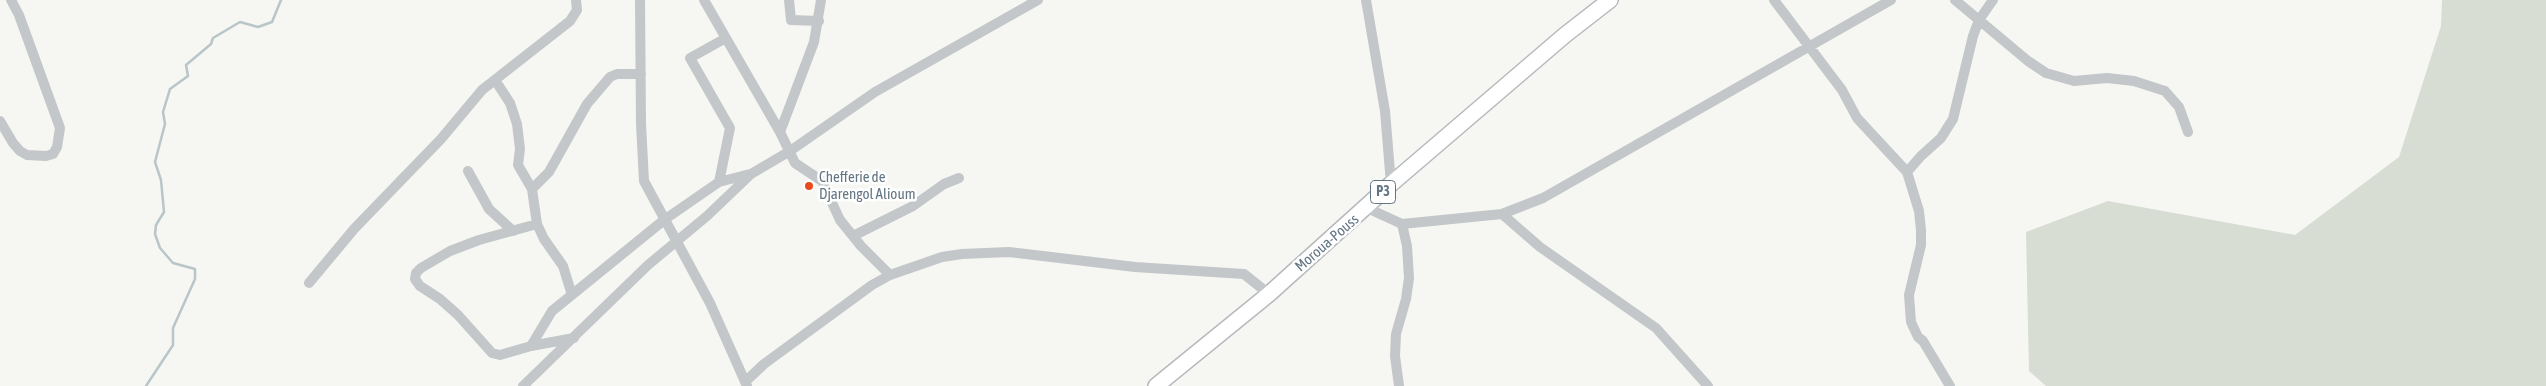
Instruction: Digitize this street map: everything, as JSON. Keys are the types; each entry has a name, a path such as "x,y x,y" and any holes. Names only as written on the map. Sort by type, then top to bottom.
{"main road":[{"name":"Moroua-Pouss","path":"1156,386 1269,294 1367,208 1391,184 1565,34 1610,0"}],"street":[{"path":"0,121 13,143 27,155 46,156 53,154 60,128 19,15 11,0"},
{"path":"309,283 354,229 442,139 482,90 570,21 577,10 576,0"},
{"path":"640,0 641,124 644,181 664,220 678,240 710,303 746,384 764,364 860,292 890,275 942,257 980,252 1009,252 1135,267 1244,274 1269,294"},
{"path":"704,0 780,132 795,163 802,170 822,181 834,210 853,236 890,275"},
{"path":"789,0 792,20 819,21"},
{"path":"780,132 814,42 819,21 820,0"},
{"path":"523,386 751,174 790,151 875,92 1038,0"},
{"path":"1366,0 1385,111 1391,184"},
{"path":"1774,0 1842,90 1857,118 1907,172 1919,211 1921,230 1921,245 1909,295 1911,322 1918,337 1923,341 1950,386"},
{"path":"1367,208 1402,224 1502,214 1554,193 1890,0"},
{"path":"1955,0 2028,61 2046,73 2074,81 2121,79 2164,91 2179,107 2188,132"},
{"path":"1907,172 1941,138 1953,119 1965,65 1979,20 1993,0"},
{"path":"719,182 730,128 690,58 726,38"},
{"path":"532,189 549,172 587,104 605,83 614,75 642,74"},
{"path":"495,80 510,103 517,124 520,149 518,165 532,189 537,224 544,239 563,266 572,295"},
{"path":"468,171 489,209 513,231"},
{"path":"531,346 552,311 664,220 719,182 751,174"},
{"path":"853,236 913,206 944,184 959,178"},
{"path":"1502,214 1540,248 1656,328 1708,386"},
{"path":"537,224 450,251 421,268 416,273 415,279 420,286 440,299 458,315 492,353 500,355 531,346 574,338"},
{"path":"1399,386 1395,356 1396,334 1406,299 1408,278 1407,246 1402,224"}],"shaded area":[{"path":"2442,0 2546,0 2546,386 2046,386 2029,371 2026,232 2108,201 2295,235 2399,157 2441,26"}],"waterway":[{"path":"146,386 173,345 173,328 195,279 195,269 173,263 160,248 155,234 156,225 164,212 161,180 155,162 165,124 163,112 170,89 188,76 186,65 211,44 213,38 240,22 258,27 272,22 281,0"}],"place":[{"name":"Chefferie de Djarengol Alioum","path":"809,186"}]}
